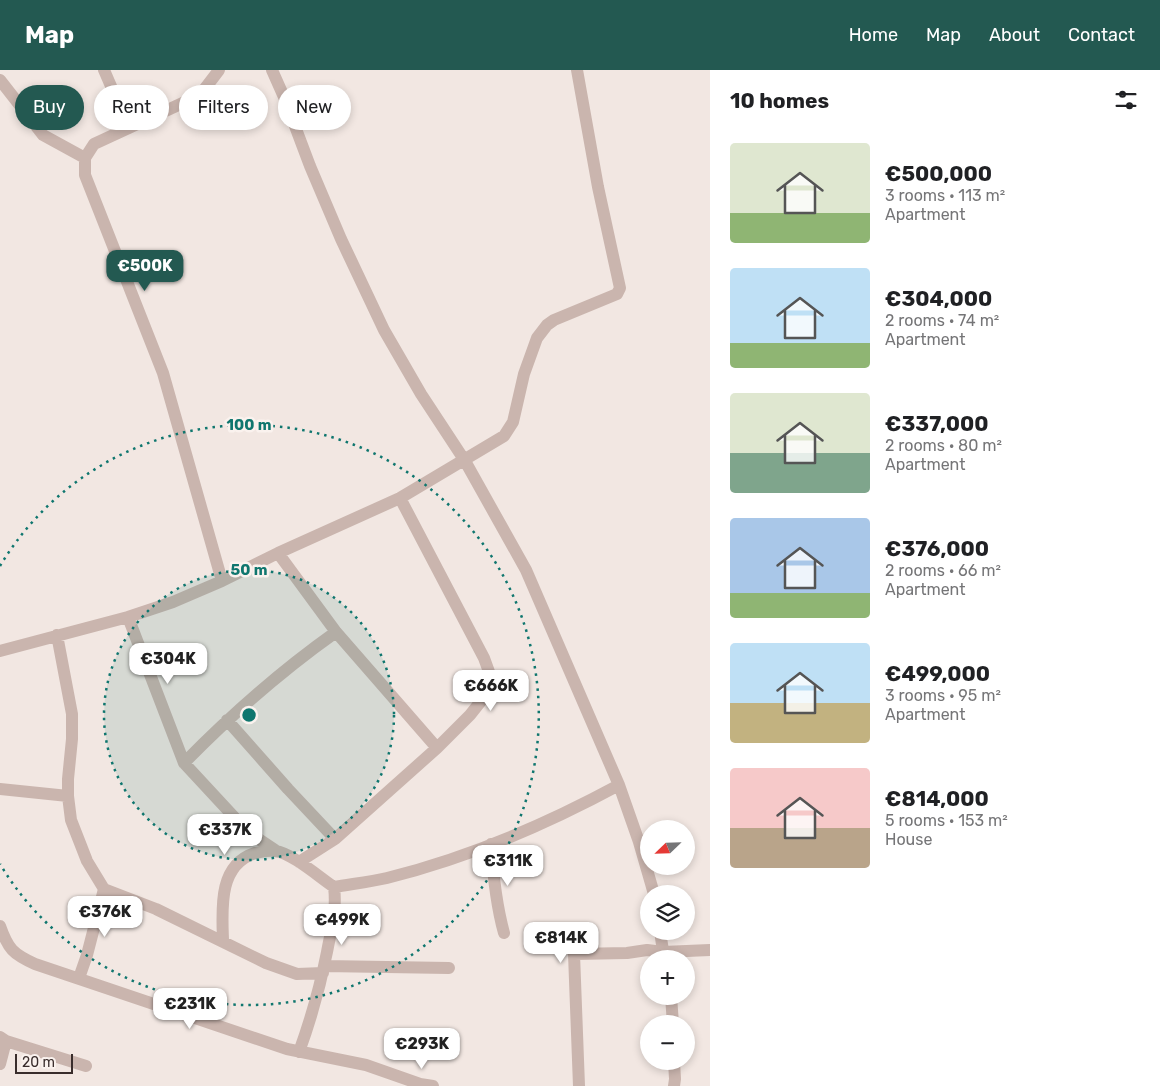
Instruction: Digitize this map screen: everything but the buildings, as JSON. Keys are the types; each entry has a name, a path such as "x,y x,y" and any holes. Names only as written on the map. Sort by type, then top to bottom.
{"street":[{"path":"104,70 110,85"},
{"path":"169,109 200,95 219,70"},
{"path":"272,70 314,176 384,330 421,394 465,461 526,570 619,785 651,885"},
{"path":"0,652 128,617 173,602 222,581 278,553 400,498 465,461 504,436 513,422 524,374 538,338 547,325 554,320 617,294 620,288 598,188 578,70"},
{"path":"0,80 44,135 85,158"},
{"path":"125,130 94,144 85,158 85,175 163,373 222,581"},
{"path":"299,862 335,839 438,748 482,702 489,691 492,680 484,658 400,498"},
{"path":"278,553 336,632 438,748"},
{"path":"128,617 184,763 248,832 275,850 299,862 334,887 385,879 491,844 575,809 619,785"},
{"path":"184,763 227,720 303,655 336,632"},
{"path":"57,635 72,714 68,796 71,820 88,861 104,889 156,909 266,962 297,974 324,969 448,968"},
{"path":"227,720 335,839"},
{"path":"0,789 68,796"},
{"path":"491,844 494,885 504,933"},
{"path":"223,940 222,900 232,869 249,856 275,850"},
{"path":"299,1052 312,1016 324,969 334,918 334,887"},
{"path":"79,978 104,889"},
{"path":"0,926 4,951 35,964 299,1052 366,1065 417,1085 433,1086"},
{"path":"695,952 710,950"},
{"path":"579,1086 574,954 640,951"},
{"path":"0,1064 3,1039 86,1066"},
{"path":"674,1070 674,1086"}]}
